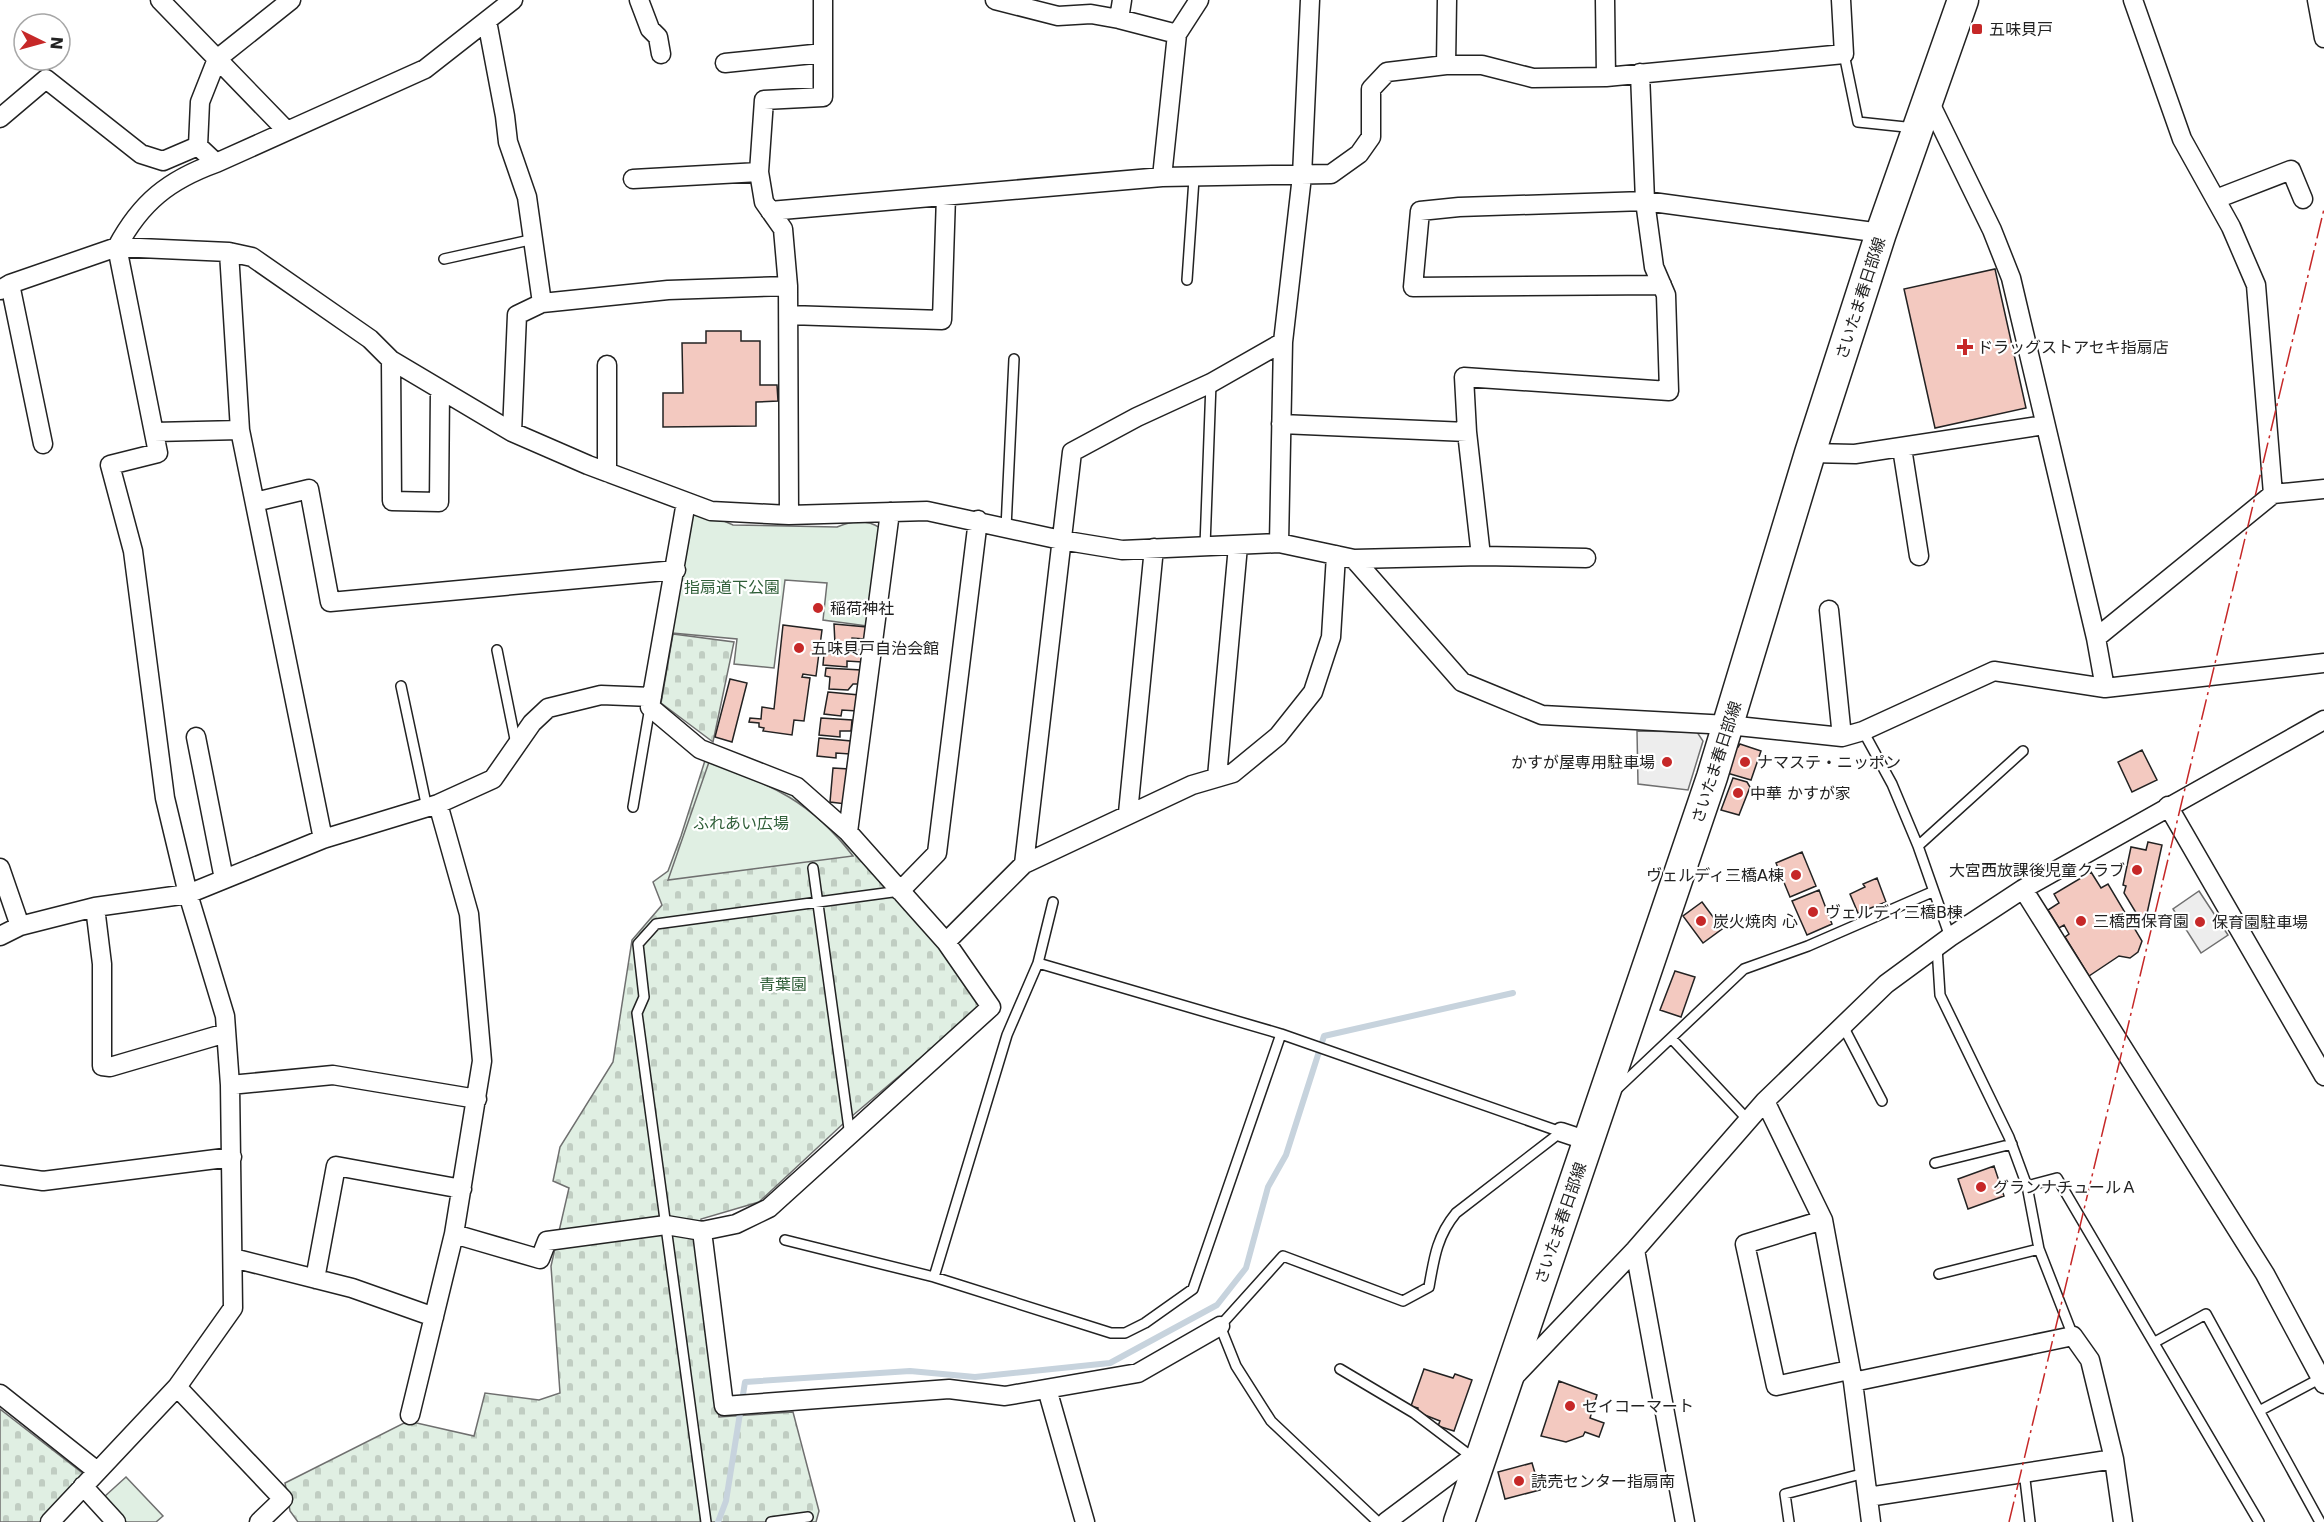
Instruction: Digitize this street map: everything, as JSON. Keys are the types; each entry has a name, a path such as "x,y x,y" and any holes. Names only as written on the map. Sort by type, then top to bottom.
{"main road":[{"name":"さいたま春日部線","path":"1459,1522 1478,1453 1506,1386 1574,1137 1600,1104 1728,725 1810,453 1881,233 1963,0"}],"street":[{"path":"159,0 286,130"},
{"path":"216,163 198,146 200,102 217,59 291,0"},
{"path":"50,1522 177,1387 233,1308 232,1157 225,1016 188,894 165,798 133,551 110,465 158,453 117,247 128,228 153,196 186,174 216,163 425,69 513,0"},
{"path":"639,0 650,29 658,37 661,54"},
{"path":"789,516 788,286 783,229 764,202 759,172 764,100 823,97 823,0"},
{"path":"994,0 1058,16 1091,14 1178,34"},
{"path":"1119,19 1122,0"},
{"path":"1162,177 1178,34 1199,0"},
{"path":"1279,543 1283,342 1302,176 1310,0"},
{"path":"1446,65 1447,0"},
{"path":"1605,0 1606,76"},
{"path":"770,211 1162,177 1194,179 1331,174 1359,154 1371,137 1371,90 1387,72 1446,65 1482,65 1533,78 1606,76 1844,54 1841,0"},
{"path":"2133,0 2182,139 2231,227 2256,285 2273,494"},
{"path":"2317,0 2324,38"},
{"path":"487,21 505,116 507,142 527,197 542,303"},
{"path":"725,63 823,53"},
{"path":"1481,556 1467,432 1464,377 1669,391 1666,295 1654,267 1645,201 1640,73"},
{"path":"0,117 46,79 141,154 163,161 198,146"},
{"path":"1928,99 1992,230 2010,278 2096,638 2105,688"},
{"path":"2216,199 2291,170 2303,199"},
{"path":"633,179 759,172"},
{"path":"789,315 942,320 946,196"},
{"path":"1662,285 1413,287 1420,211 1459,207 1645,201 1881,233"},
{"path":"42,444 5,287 117,247 229,252 252,257 370,339 391,360 512,432 607,472 711,511 789,516 927,511 978,520 1061,540 1122,550 1279,543 1345,557 1586,558"},
{"path":"229,252 240,430 323,839"},
{"path":"512,432 517,315 542,303 668,290 788,286"},
{"path":"1024,864 1072,452 1137,417 1211,383 1283,342"},
{"path":"391,360 392,501 438,502 440,390"},
{"path":"607,364 607,472"},
{"path":"1281,424 1467,432"},
{"path":"1810,453 1855,454 2044,425"},
{"path":"154,432 240,430"},
{"path":"1902,448 1919,555"},
{"path":"255,502 309,489 330,602 676,570"},
{"path":"2096,638 2273,494 2324,489"},
{"path":"651,702 676,570 686,502"},
{"path":"848,832 890,512"},
{"path":"900,891 937,853 978,520"},
{"path":"1217,777 1238,546"},
{"path":"1128,813 1154,548"},
{"path":"1345,557 1462,682 1542,715 1728,725 1842,737 1863,731 1994,671 2105,688 2324,663"},
{"path":"946,942 1024,864 1128,813 1217,777 1233,773 1278,736 1313,692 1330,637 1345,557"},
{"path":"1829,610 1842,737"},
{"path":"0,936 20,926 95,907 188,894 323,839 432,806 493,778 532,723 548,708 601,694 651,702 700,749 797,787 848,832 946,942 991,1007 769,1208 736,1224 702,1231 666,1225 547,1241 540,1259 454,1234"},
{"path":"1506,1386 1635,1250 1765,1101 1886,984 1944,942 2023,890 2168,806 2324,720"},
{"path":"196,737 224,879"},
{"path":"410,1415 454,1234 482,1061 469,914 432,806"},
{"path":"2168,806 2324,1076"},
{"path":"0,868 20,926"},
{"path":"2023,890 2265,1274 2323,1381"},
{"path":"95,907 102,964 102,1066 110,1067 226,1033"},
{"path":"230,1085 333,1075 477,1100"},
{"path":"1765,1101 1823,1220 1851,1376 1871,1522"},
{"path":"0,1175 43,1181 232,1157"},
{"path":"315,1279 336,1166 462,1189"},
{"path":"1823,1220 1745,1244 1776,1386 1851,1376 2073,1336 2090,1360 2114,1459 2123,1522"},
{"path":"702,1231 724,1406 949,1389 1005,1396 1138,1373 1220,1326"},
{"path":"1635,1250 1685,1522"},
{"path":"233,1258 352,1288 434,1317"},
{"path":"177,1387 283,1499 259,1522"},
{"path":"1047,1389 1085,1522"},
{"path":"0,1394 97,1471"},
{"path":"1386,1522 1478,1453"},
{"path":"1868,1497 2024,1471 2114,1459"},
{"path":"83,1486 116,1522"}],"lane":[{"path":"1844,54 1858,122 1918,128"},
{"path":"1187,280 1194,179"},
{"path":"444,259 534,239"},
{"path":"1006,528 1014,359"},
{"path":"1205,546 1211,383"},
{"path":"497,650 516,744"},
{"path":"401,686 432,806"},
{"path":"633,807 651,702"},
{"path":"1863,731 1892,784 1918,846 1944,942 1941,995 2012,1144 2027,1186 2040,1249 2073,1336"},
{"path":"1918,846 2023,751"},
{"path":"813,868 850,1137"},
{"path":"706,1522 637,1014 644,997 638,944 656,924 900,891"},
{"path":"1600,1104 1743,969 1808,946 1932,892"},
{"path":"934,1277 1006,1035 1038,963 1053,902"},
{"path":"1038,963 1281,1034 1574,1137"},
{"path":"1843,1026 1882,1101"},
{"path":"785,1240 934,1277 1111,1333 1125,1334 1145,1323 1193,1289 1281,1034"},
{"path":"1671,1038 1748,1120"},
{"path":"1377,1522 1271,1421 1236,1366 1220,1326 1283,1256 1403,1301 1429,1287 1436,1246 1443,1229 1456,1213 1574,1137"},
{"path":"1935,1163 2012,1144"},
{"path":"2027,1186 2057,1178 2259,1522"},
{"path":"1939,1274 2040,1249"},
{"path":"2155,1342 2206,1314 2320,1522"},
{"path":"1340,1369 1478,1453"},
{"path":"2260,1410 2323,1381"},
{"path":"2024,1471 2030,1522"},
{"path":"1789,1522 1785,1494 1865,1473"},
{"path":"771,1522 808,1517"}],"green space":[{"name":"指扇道下公園","path":"694,508 733,525 837,527 859,522 870,523 880,528 867,626 823,620 827,583 785,580 774,668 734,664 737,639 672,633"},
{"path":"673,634 734,642 713,742 661,703"},
{"name":"青葉園","path":"708,751 792,793 842,836 917,918 982,1006 845,1122 759,1202 701,1219 698,1239 719,1417 793,1412 819,1511 816,1522 298,1522 290,1511 285,1483 408,1421 474,1436 485,1393 539,1400 560,1393 551,1266 569,1188 553,1181 560,1147 613,1062 632,940 662,905 653,882 668,871"},
{"name":"ふれあい広場","path":"709,762 789,797 821,821 853,856 668,880"},
{"path":"0,1409 85,1475 42,1522 0,1522"},
{"path":"126,1477 163,1516 156,1522 126,1522 104,1497"}],"shaded area":[{"name":"かすが屋専用駐車場","path":"1637,731 1697,732 1703,741 1688,790 1638,784"},
{"name":"保育園駐車場","path":"2199,891 2228,935 2201,953 2173,909"}],"building":[{"path":"1995,269 2026,408 1935,428 1904,289"},
{"path":"706,331 741,331 741,341 760,341 760,385 777,385 778,401 756,402 756,426 663,427 663,393 683,393 682,343 706,343"},
{"path":"834,624 867,627 865,639 852,638 851,646 835,644"},
{"path":"783,625 822,630 816,676 803,674 802,677 810,678 804,721 794,720 792,735 763,731 764,728 759,727 759,723 749,722 750,718 761,719 762,707 774,709"},
{"path":"831,647 863,650 862,662 847,661 847,667 823,665 824,654 830,654"},
{"path":"826,668 861,670 859,684 853,684 848,690 829,689 830,677 825,676"},
{"path":"730,679 747,683 732,742 715,737"},
{"path":"828,692 859,695 857,711 842,710 841,716 824,714"},
{"path":"821,718 852,720 851,731 840,731 840,737 819,735"},
{"path":"819,738 851,741 850,754 836,753 836,758 817,756"},
{"path":"1740,744 1761,751 1751,780 1727,773 1735,746 1738,747"},
{"path":"2142,750 2157,780 2132,792 2118,762"},
{"path":"833,768 849,769 846,804 830,802"},
{"path":"1733,778 1747,782 1750,787 1739,815 1721,810"},
{"path":"2148,842 2162,845 2146,918 2138,916 2124,893 2126,886 2123,885 2131,847 2146,850"},
{"name":"ヴェルディ三橋A棟","path":"1802,852 1816,886 1790,897 1776,863"},
{"path":"2091,872 2101,888 2108,884 2142,941 2138,952 2130,958 2119,956 2089,976 2065,937 2069,934 2064,925 2059,928 2048,910 2059,903 2054,894"},
{"path":"1877,878 1886,902 1858,913 1850,894 1865,887 1863,884"},
{"name":"ヴェルディ三橋B棟","path":"1819,890 1832,924 1807,935 1792,901"},
{"path":"1702,902 1722,929 1703,943 1683,916"},
{"path":"1675,971 1695,977 1681,1017 1660,1010"},
{"name":"グランナチュールＡ","path":"1994,1166 2004,1196 1968,1209 1958,1179"},
{"path":"1424,1369 1453,1378 1455,1374 1472,1380 1454,1431 1438,1426 1440,1421 1417,1412 1418,1408 1411,1406"},
{"path":"1559,1381 1597,1395 1590,1418 1604,1423 1599,1437 1585,1432 1583,1436 1566,1442 1541,1436"},
{"path":"1532,1463 1540,1490 1505,1499 1498,1472"}],"waterway":[{"path":"718,1522 726,1501 745,1382 910,1371 975,1377 1110,1363 1217,1305 1246,1268 1268,1187 1286,1155 1324,1036 1513,993"}],"power":[{"path":"2009,1522 2324,209"}],"place":[{"name":"五味貝戸","path":"1977,29"},
{"name":"ドラッグストアセキ指扇店","path":"1965,347"},
{"name":"稲荷神社","path":"818,608"},
{"name":"五味貝戸自治会館","path":"799,648"},
{"name":"かすが屋専用駐車場","path":"1667,762"},
{"name":"ナマステ・ニッポン","path":"1745,762"},
{"name":"中華 かすが家","path":"1738,793"},
{"name":"大宮西放課後児童クラブ","path":"2137,870"},
{"name":"ヴェルディ三橋A棟","path":"1796,875"},
{"name":"ヴェルディ三橋B棟","path":"1813,912"},
{"name":"炭火焼肉 心","path":"1701,921"},
{"name":"三橋西保育園","path":"2081,921"},
{"name":"保育園駐車場","path":"2200,922"},
{"name":"グランナチュールＡ","path":"1981,1187"},
{"name":"セイコーマート","path":"1570,1406"},
{"name":"読売センター指扇南","path":"1519,1481"}]}
